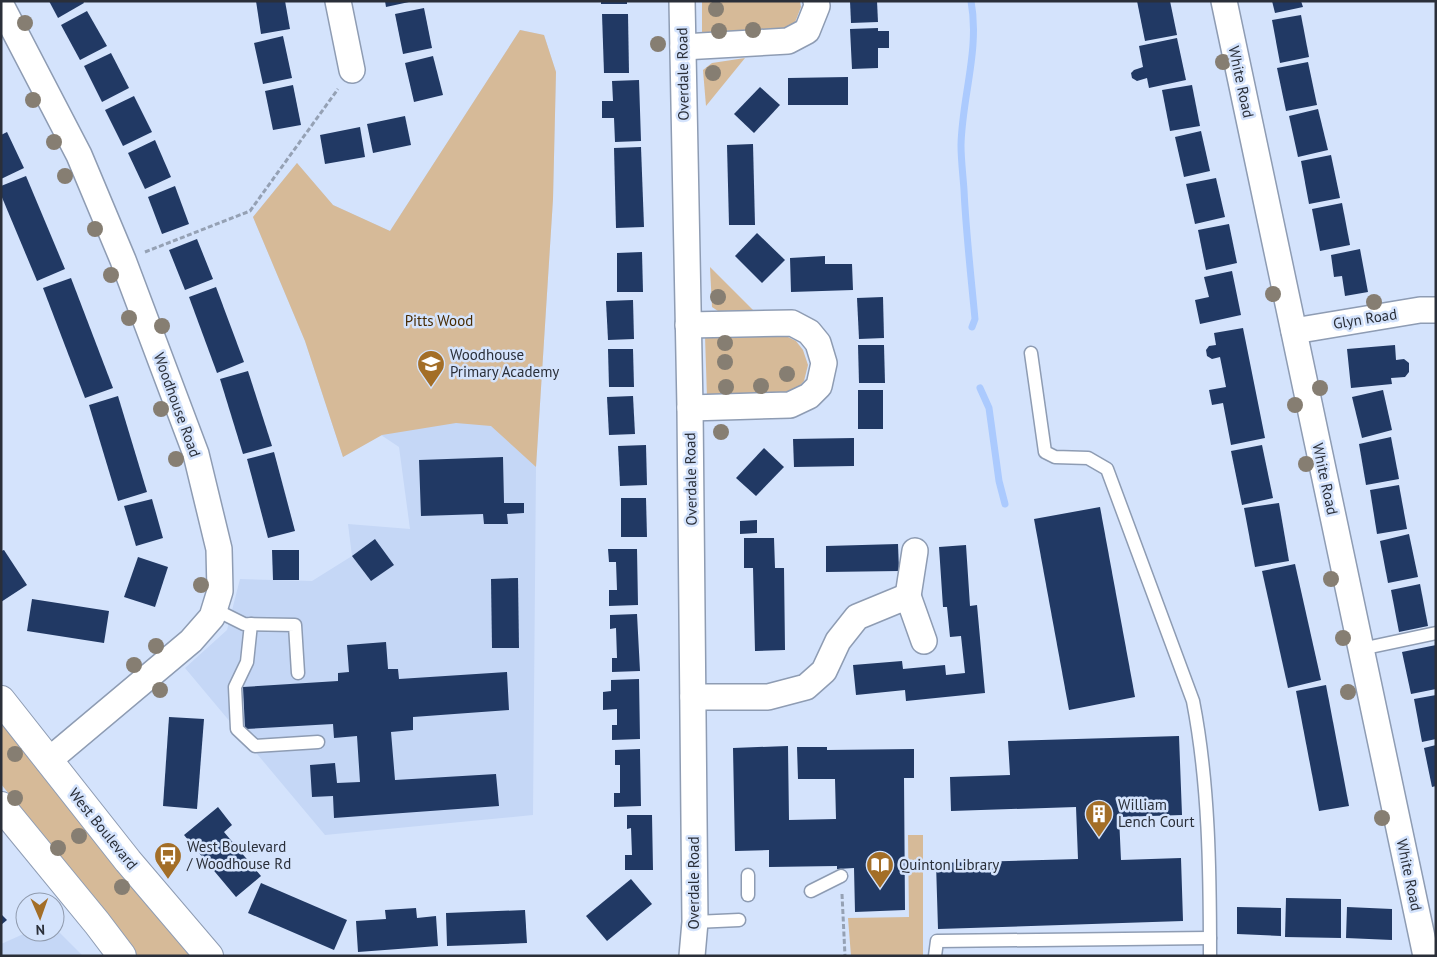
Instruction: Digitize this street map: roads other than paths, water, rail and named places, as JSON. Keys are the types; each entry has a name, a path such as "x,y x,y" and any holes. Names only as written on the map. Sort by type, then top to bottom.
{"main road":[{"name":"West Boulevard","path":"1,700 128,861 209,956"},
{"path":"1,806 122,956"}],"street":[{"path":"338,1 352,70"},
{"name":"Overdale Road","path":"682,1 690,408 695,922 692,956"},
{"path":"683,47 788,42 807,31 817,6 816,1"},
{"name":"White Road","path":"1224,1 1426,956"},
{"name":"Woodhouse Road","path":"1,5 79,155 123,260 196,454 219,549 220,591 212,617 192,640 48,761"},
{"name":"Glyn Road","path":"1294,331 1420,310 1436,310"},
{"path":"688,326 792,323 809,332 818,343 824,364 819,386 809,396 790,405 690,408"},
{"path":"915,550 908,596 924,641"},
{"path":"693,697 768,696 806,687 824,671 838,641 857,617 908,596"}],"lane":[{"path":"1030,353 1046,452 1055,457 1088,458 1107,469 1193,700 1200,736 1210,874 1210,956"},
{"path":"214,609 244,624 295,625 298,673"},
{"path":"251,624 247,662 235,687 237,729 255,746 318,742"},
{"path":"1361,649 1436,633"},
{"path":"748,875 748,895"},
{"path":"811,891 842,876"},
{"path":"695,922 740,920"},
{"path":"935,956 937,940 1210,938"}],"waterway":[{"path":"971,1 973,19 972,55 961,145 975,319 972,327"},
{"path":"980,388 989,408 999,481 1005,504"}],"place":[{"name":"Woodhouse Primary Academy","path":"431,388"},
{"name":"William Lench Court","path":"1099,838"},
{"name":"West Boulevard / Woodhouse Rd","path":"168,880"},
{"name":"Quinton Library","path":"880,889"}],"park label":[{"name":"Pitts Wood","path":"439,321"}]}
